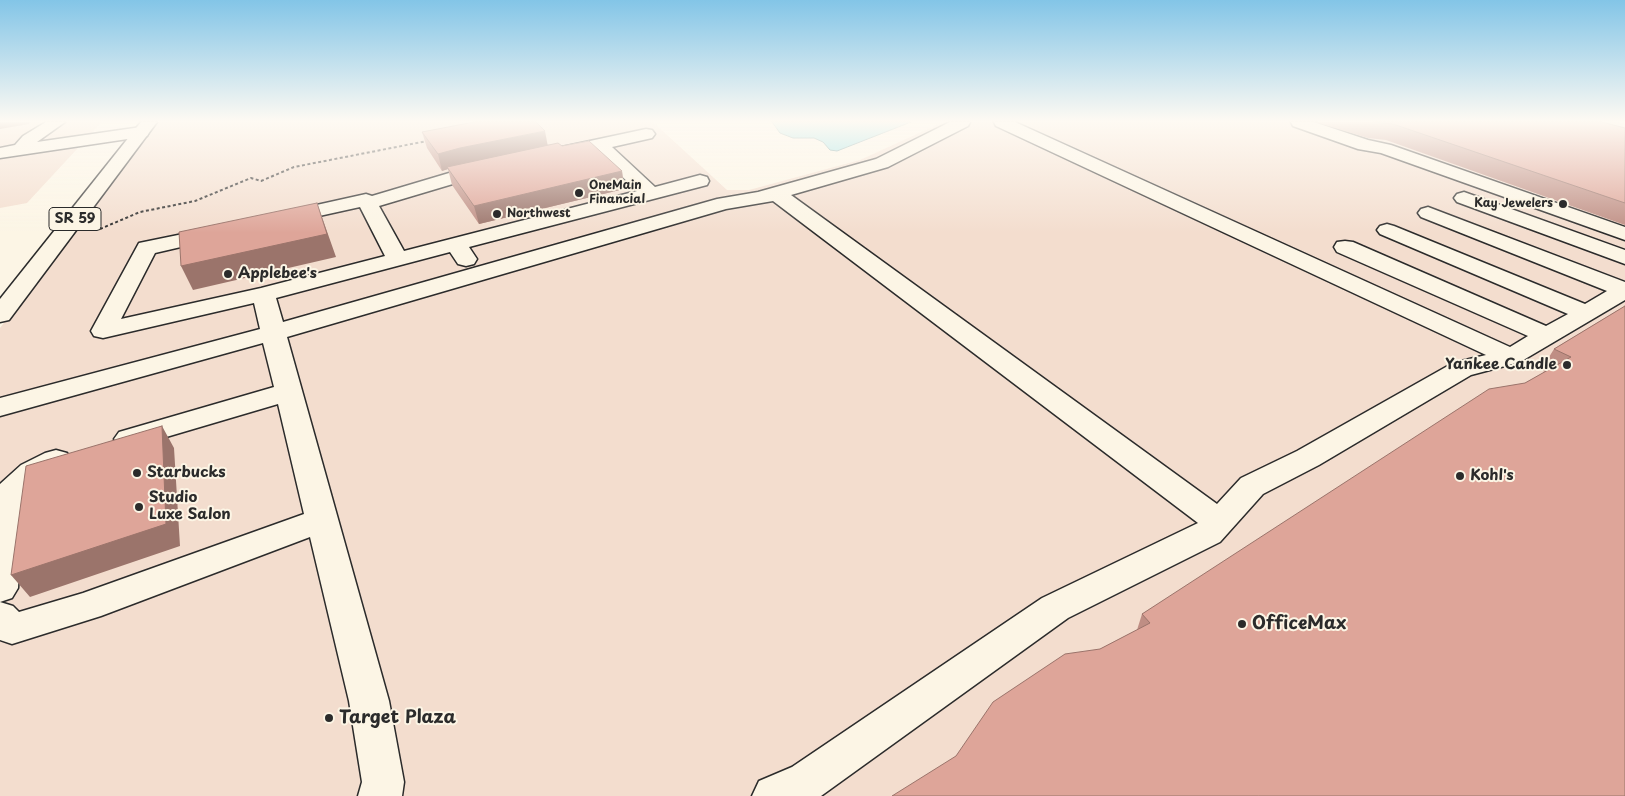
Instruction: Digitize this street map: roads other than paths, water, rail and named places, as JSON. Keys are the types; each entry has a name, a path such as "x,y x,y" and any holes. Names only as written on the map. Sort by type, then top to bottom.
{"main road":[{"name":"SR 59","path":"0,315 120,159"},
{"path":"614,159 650,194"},
{"path":"0,407 272,333 724,203 775,193 882,163 890,159"},
{"path":"1082,159 1511,357"},
{"path":"1414,159 1625,234"},
{"path":"368,203 456,175 503,164"},
{"path":"233,229 147,248 103,331 263,294 700,181"},
{"path":"775,193 1219,522"},
{"path":"1464,198 1625,257"},
{"path":"261,223 366,200 398,260"},
{"path":"1428,213 1625,290"},
{"path":"1387,230 1587,313"},
{"path":"456,244 474,274"},
{"path":"1345,247 1548,336"},
{"path":"774,796 808,781 1055,608 1208,533 1252,486 1315,454 1462,369 1511,357 1625,290"},
{"path":"263,294 369,701 383,782 380,796"},
{"path":"0,588 8,494 32,472 56,460 288,392"},
{"path":"0,616 12,629 79,609 322,520"}],"place":[{"name":"OneMain Financial","path":"579,193"},
{"name":"Kay Jewelers","path":"1563,204"},
{"name":"Northwest","path":"497,214"},
{"name":"Applebee's","path":"228,274"},
{"name":"Yankee Candle","path":"1567,365"},
{"name":"Starbucks","path":"137,473"},
{"name":"Kohl's","path":"1460,476"},
{"name":"Studio Luxe Salon","path":"139,507"},
{"name":"OfficeMax","path":"1242,624"},
{"name":"Target Plaza","path":"329,718"}]}
